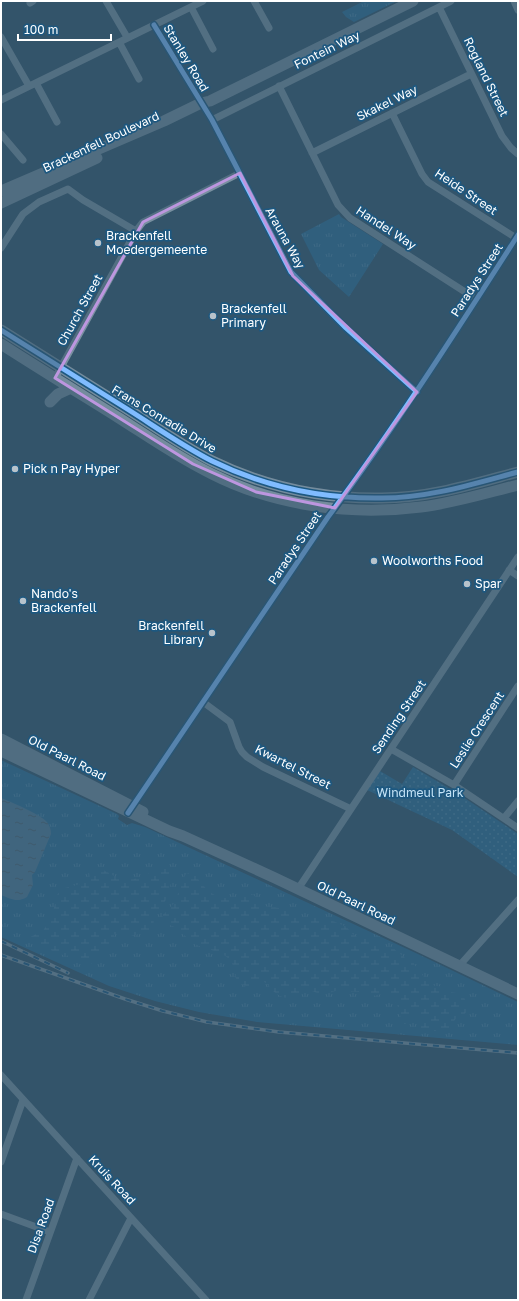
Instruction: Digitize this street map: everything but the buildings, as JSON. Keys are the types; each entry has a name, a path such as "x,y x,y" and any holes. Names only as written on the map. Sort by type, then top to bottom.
{"street":[{"path":"106,1 127,37"},
{"name":"Stanley Road","path":"1,100 203,1"},
{"path":"254,1 269,28"},
{"name":"Brackenfell Boulevard","path":"1,191 205,104 412,1"},
{"name":"Fontein Way","path":"212,120 452,1"},
{"path":"514,1 518,10"},
{"path":"191,7 214,49"},
{"name":"Rogland Street","path":"439,7 502,136 510,148 518,154"},
{"name":"Stanley Road","path":"154,24 205,104"},
{"path":"1,37 57,122"},
{"path":"119,42 138,79"},
{"name":"Skakel Way","path":"312,153 471,74"},
{"name":"Handel Way","path":"279,86 338,205 344,214 476,299"},
{"name":"Brackenfell Boulevard","path":"1,203 166,127 205,104"},
{"name":"Arauna Way","path":"205,104 287,266 294,276 346,328 416,392"},
{"name":"Heide Street","path":"392,113 422,174 428,182 517,236"},
{"path":"1,134 23,160"},
{"name":"Church Street","path":"54,378 136,231 143,222 240,173"},
{"path":"1,248 23,214 39,202 68,189 83,200 136,231"},
{"name":"Paradys Street","path":"130,810 335,508 416,392 517,236"},
{"name":"Frans Conradie Drive","path":"1,330 182,444 212,461 273,485 343,498 382,498 423,495 482,482 518,472"},
{"name":"Frans Conradie Drive","path":"1,344 170,450 213,475 256,492 280,499 315,506 370,510 420,507 470,498 518,485"},
{"path":"50,402 58,394 70,388"},
{"name":"Sending Street","path":"298,889 518,557"},
{"path":"509,570 518,576"},
{"name":"Leslie Crescent","path":"454,785 518,686"},
{"name":"Kwartel Street","path":"203,702 230,722 239,747 247,757 263,767 351,808"},
{"name":"Old Paarl Road","path":"1,739 130,810"},
{"path":"391,749 454,785 518,828"},
{"name":"Old Paarl Road","path":"1,751 170,827 183,836 518,994"},
{"path":"504,818 518,800"},
{"path":"459,966 518,900"},
{"name":"Kruis Road","path":"1,1075 206,1300"},
{"path":"1,1162 23,1100"},
{"name":"Disa Road","path":"26,1300 77,1158"},
{"path":"1,1214 50,1232"},
{"path":"89,1300 131,1218"}],"highlighted area":[{"path":"240,173 293,276 417,392 335,508 256,492 193,464 55,378 143,222"}],"green space":[{"path":"364,1 397,1 354,22 346,17 342,12"},
{"path":"339,214 341,217 383,244 349,297 319,270 301,234"},
{"path":"1,760 117,814 119,816 118,819 127,825 132,823 145,827 518,1002 518,1045 257,1022 199,1012 155,1001 109,986 1,937"},
{"name":"Windmeul Park","path":"413,767 457,793 518,834 518,877 452,830 367,790 380,771 402,784"},
{"path":"163,867 169,870 171,876 170,889 162,907 154,917 153,931 150,937 146,937 140,933 134,936 120,932 113,935 109,946 104,953 97,955 91,964 87,965 84,965 69,956 58,954 38,943 31,944 30,937 43,931 52,916 57,895 61,889 88,882 90,879 89,872 99,869 119,878 136,879"},
{"path":"193,872 204,887 219,897 232,898 247,892 254,895 261,904 265,906 282,908 292,912 300,919 308,918 314,915 321,916 347,927 351,933 357,937 378,941 386,948 394,949 405,958 411,960 430,985 444,987 449,992 460,994 466,1001 468,1009 464,1015 455,1019 451,1029 423,1034 420,1027 422,1020 417,1014 410,1016 408,1023 401,1025 398,1006 389,995 384,994 371,996 350,992 344,988 323,995 309,990 295,997 286,998 277,994 268,985 260,980 248,988 242,985 236,978 232,963 229,959 217,952 195,944 180,930 165,924 162,918 174,903 186,874"}],"water":[{"path":"1,798 38,815 47,822 51,830 51,834 35,872 32,875 33,885 27,897 20,900 14,900 1,895"}],"railway":[{"path":"1,941 68,973"},
{"path":"1,955 125,999 163,1011 207,1022 279,1032 518,1053"}],"cycle path":[{"path":"154,25 212,120 291,272 346,328 417,392"},
{"path":"128,813 328,517 402,413 518,235"},
{"path":"1,330 178,442 212,461 253,478 295,490 316,494 360,498 417,496 468,486 518,472"}],"place":[{"name":"Brackenfell Moedergemeente","path":"98,243"},
{"name":"Brackenfell Primary","path":"213,316"},
{"name":"Pick n Pay Hyper","path":"15,469"},
{"name":"Woolworths Food","path":"374,561"},
{"name":"Spar","path":"467,584"},
{"name":"Nando's Brackenfell","path":"23,601"},
{"name":"Brackenfell Library","path":"212,633"}]}
